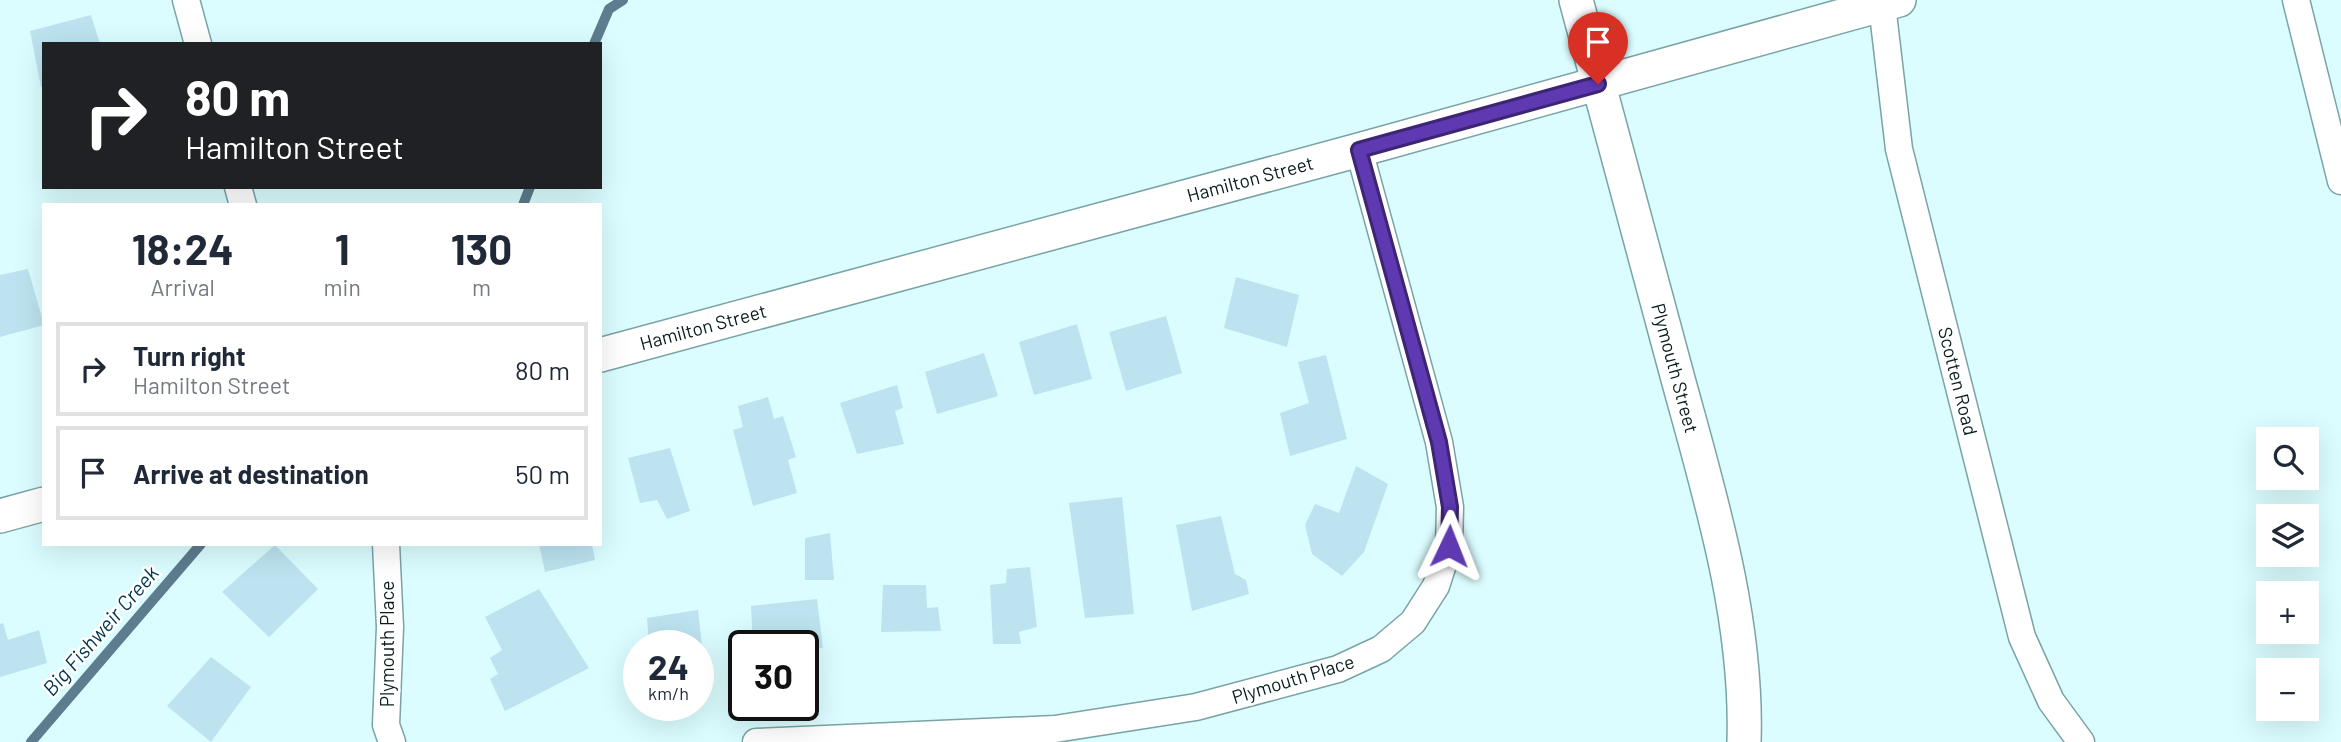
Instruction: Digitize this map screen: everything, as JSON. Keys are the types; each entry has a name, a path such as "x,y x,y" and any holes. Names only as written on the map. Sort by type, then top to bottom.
{"street":[{"path":"186,0 197,42"},
{"name":"Plymouth Street","path":"1576,0 1711,501 1737,627 1745,713 1744,742"},
{"path":"2296,0 2341,181"},
{"name":"Hamilton Street","path":"602,354 1359,150 1891,2"},
{"name":"Scotten Road","path":"1891,2 1899,149 2022,637 2051,701 2081,742"},
{"name":"Plymouth Place","path":"756,742 1055,729 1196,707 1338,669 1381,649 1413,622 1436,586 1449,546 1450,507 1439,442 1359,150"},
{"path":"0,516 42,505"},
{"name":"Plymouth Place","path":"386,546 390,627 386,725 392,742"}],"building":[{"path":"91,15 99,42 42,42 41,87 30,31"},
{"path":"28,269 42,326 0,337 0,275"},
{"path":"1236,277 1299,295 1287,347 1224,328"},
{"path":"1166,316 1182,373 1126,391 1109,332"},
{"path":"1077,324 1092,379 1034,395 1019,342"},
{"path":"984,353 998,396 937,414 925,372"},
{"path":"1326,355 1347,439 1290,456 1280,413 1309,403 1298,362"},
{"path":"897,385 903,408 895,411 904,444 857,454 840,403"},
{"path":"768,397 774,419 783,416 796,457 788,460 797,493 753,506 733,430 743,427 738,406"},
{"path":"670,448 690,511 667,519 657,500 640,503 628,458"},
{"path":"1356,466 1388,484 1364,552 1342,576 1312,554 1305,525 1315,504 1339,513"},
{"path":"1122,497 1134,614 1085,618 1069,503"},
{"path":"1221,516 1235,574 1246,580 1249,594 1192,611 1176,525"},
{"path":"830,533 834,580 805,580 805,538"},
{"path":"274,546 318,589 269,637 222,592"},
{"path":"539,546 592,546 595,560 545,572"},
{"path":"1030,567 1037,627 1019,632 1021,644 993,644 990,585 1006,583 1007,569"},
{"path":"883,585 926,585 927,608 938,607 941,631 881,632"},
{"path":"539,589 589,668 505,711 490,679 498,674 490,658 502,650 485,617"},
{"path":"817,599 823,648 819,648 819,630 752,630 751,606"},
{"path":"698,610 700,630 648,630 647,618"},
{"path":"3,623 8,640 39,630 47,663 0,677 0,624"},
{"path":"211,657 251,687 211,742 167,706"}],"waterway":[{"path":"595,42 609,9 623,0"},
{"path":"524,203 529,189"},
{"name":"Big Fishweir Creek","path":"31,742 199,546"}],"route":[{"path":"1449,546 1450,507 1439,442 1359,150 1598,84"}]}
